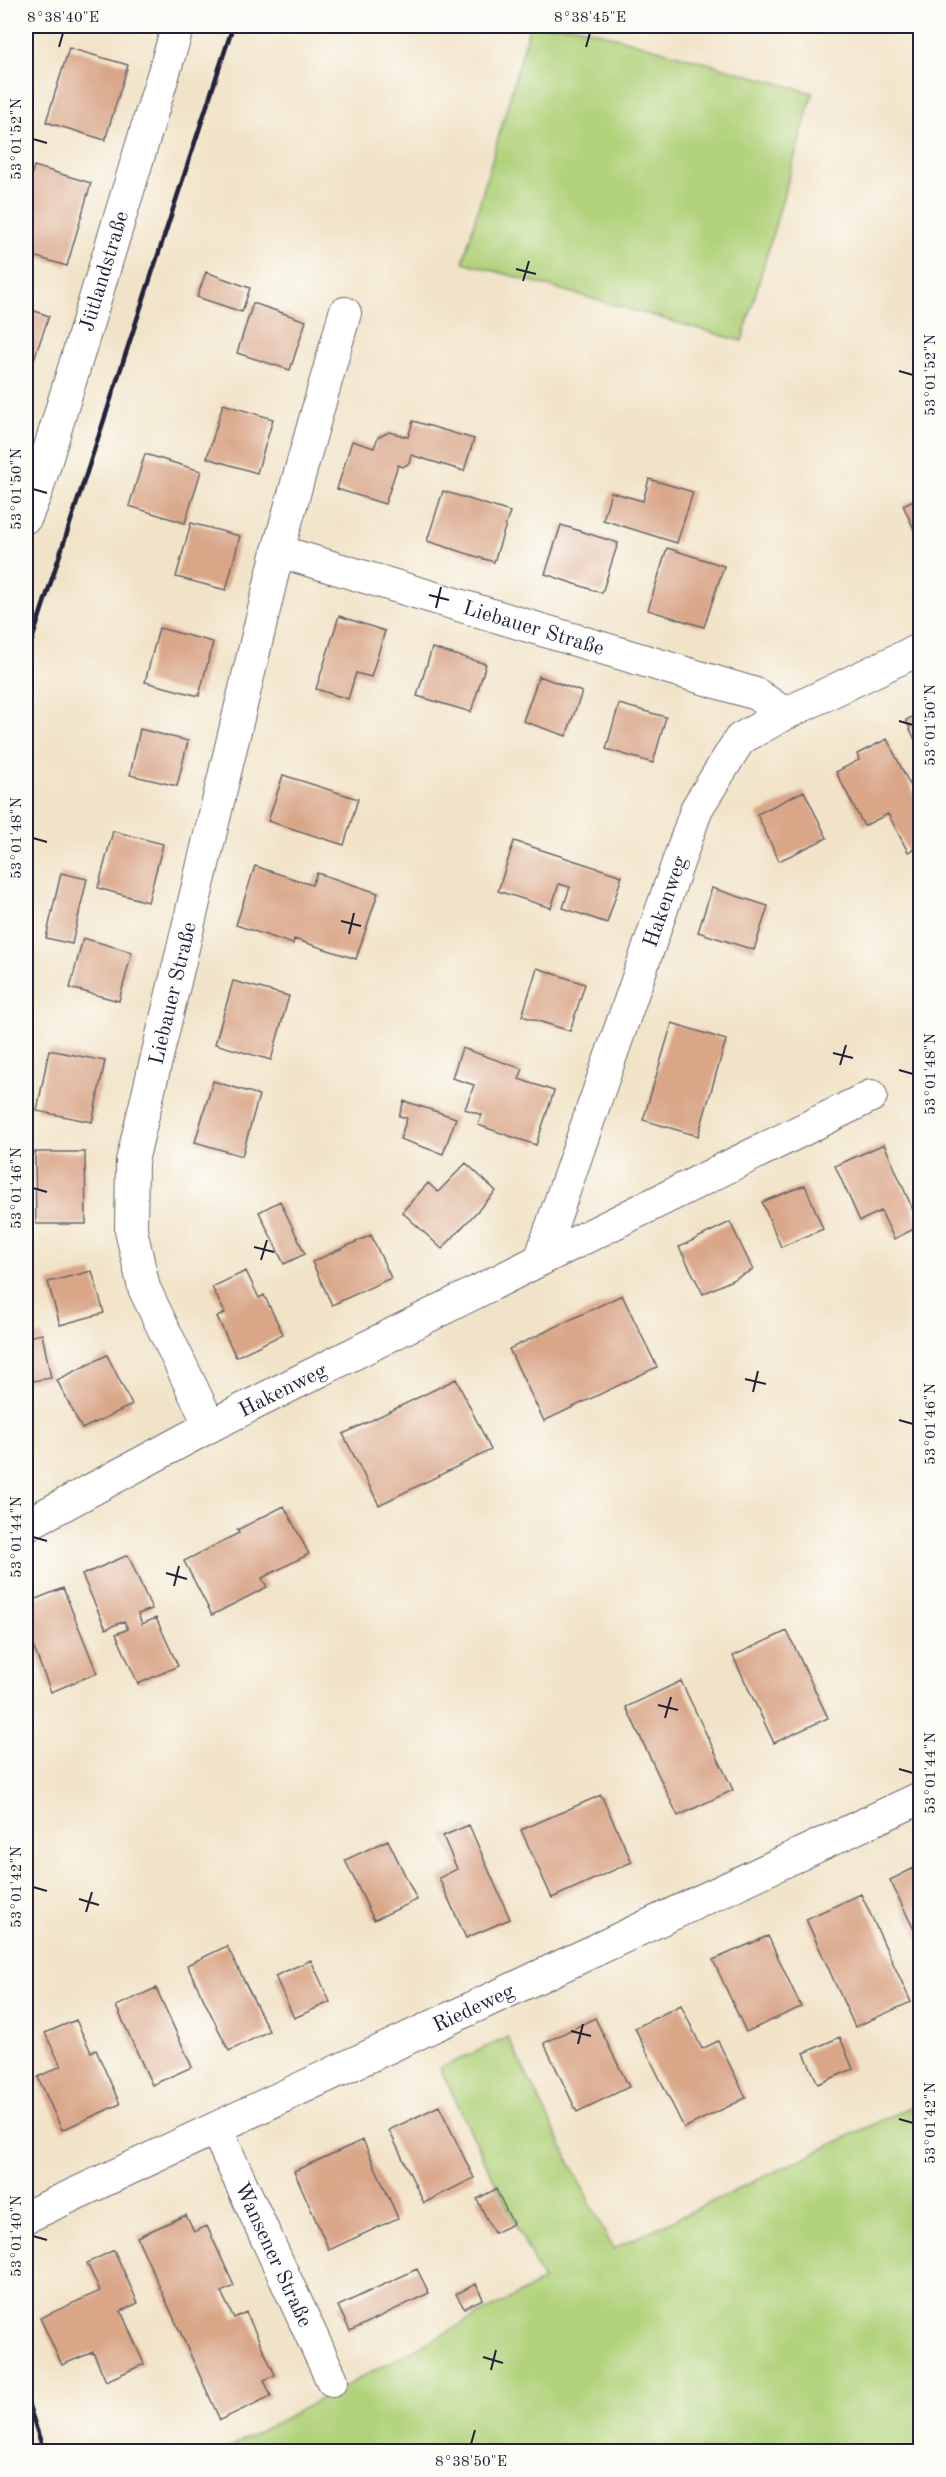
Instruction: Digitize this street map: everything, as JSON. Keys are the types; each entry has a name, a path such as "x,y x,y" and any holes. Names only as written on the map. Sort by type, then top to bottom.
{"street":[{"name":"Jütlandstraße","path":"26,517 37,490 178,26"},
{"name":"Liebauer Straße","path":"210,1425 144,1288 131,1230 132,1161 278,551 345,313"},
{"name":"Liebauer Straße","path":"278,551 756,694 785,714"},
{"name":"Hakenweg","path":"540,1260 697,808 740,740 785,714 921,649"},
{"name":"Hakenweg","path":"26,1525 210,1425 871,1096"},
{"name":"Riedeweg","path":"26,2217 921,1798"},
{"name":"Wansener Straße","path":"216,2129 332,2380"}],"green space":[{"path":"530,26 576,26 813,93 742,341 463,262"},
{"path":"508,2037 613,2249 920,2102 920,2451 221,2452 543,2281 440,2068"}],"building":[{"path":"69,48 128,65 105,140 46,122"},
{"path":"34,166 91,183 67,266 26,254 26,194"},
{"path":"206,272 250,288 242,312 197,297"},
{"path":"253,303 306,321 290,370 237,353"},
{"path":"26,308 49,316 26,382"},
{"path":"223,404 273,419 257,473 207,458"},
{"path":"413,421 474,439 464,471 411,455 409,463 403,467 398,465 385,504 337,489 352,441 374,448 378,437 389,432 408,437"},
{"path":"145,454 201,471 185,523 129,506"},
{"path":"649,479 693,492 677,543 603,520 611,492 643,501"},
{"path":"443,491 510,512 494,562 427,541"},
{"path":"920,497 920,542 903,505"},
{"path":"191,523 240,536 226,590 176,577"},
{"path":"561,525 618,543 602,593 545,574"},
{"path":"667,548 724,566 704,627 648,610"},
{"path":"339,616 385,631 371,677 356,673 348,699 316,689"},
{"path":"159,628 213,642 199,696 145,682"},
{"path":"432,648 486,664 471,712 417,696"},
{"path":"539,676 582,692 566,736 523,721"},
{"path":"619,704 666,717 653,763 606,749"},
{"path":"920,713 920,751 906,720"},
{"path":"140,729 188,741 177,786 130,775"},
{"path":"887,739 920,805 920,846 908,852 888,814 864,826 836,772 859,760 857,754"},
{"path":"283,775 358,799 344,845 268,821"},
{"path":"804,791 827,838 779,861 757,814"},
{"path":"113,831 163,844 148,902 98,888"},
{"path":"514,841 622,876 607,923 563,908 570,887 559,884 551,908 498,891"},
{"path":"255,866 312,885 317,873 378,893 356,959 294,939 293,944 236,925"},
{"path":"61,873 87,879 72,944 46,938"},
{"path":"712,888 768,906 754,950 698,932"},
{"path":"83,938 132,952 119,1001 70,988"},
{"path":"537,968 585,984 570,1031 522,1016"},
{"path":"233,981 289,996 271,1060 215,1044"},
{"path":"672,1023 726,1040 698,1136 643,1120"},
{"path":"462,1048 523,1069 519,1079 554,1091 536,1145 478,1125 482,1115 465,1109 474,1085 452,1078"},
{"path":"49,1050 105,1061 92,1122 37,1111"},
{"path":"213,1081 259,1095 242,1156 195,1142"},
{"path":"404,1101 456,1118 443,1154 400,1139 407,1118 399,1116"},
{"path":"884,1144 920,1226 894,1239 881,1211 860,1221 835,1166"},
{"path":"35,1152 85,1152 86,1224 36,1224"},
{"path":"466,1163 496,1191 442,1249 402,1212 428,1183 438,1192"},
{"path":"805,1185 823,1229 781,1247 762,1202"},
{"path":"280,1201 305,1254 284,1264 259,1212"},
{"path":"730,1222 753,1270 703,1294 679,1247"},
{"path":"371,1235 391,1278 332,1305 312,1262"},
{"path":"92,1271 104,1313 60,1325 48,1282"},
{"path":"246,1271 259,1298 264,1295 283,1334 236,1357 217,1317 225,1313 212,1287"},
{"path":"622,1295 657,1367 544,1421 509,1349"},
{"path":"42,1334 51,1378 26,1382 26,1337"},
{"path":"107,1355 132,1405 82,1429 57,1380"},
{"path":"456,1379 491,1450 379,1505 343,1434"},
{"path":"284,1506 309,1554 262,1578 267,1587 212,1615 184,1561 239,1533 237,1530"},
{"path":"128,1555 152,1609 138,1614 142,1624 156,1618 178,1666 138,1684 116,1634 128,1629 124,1621 106,1629 82,1575"},
{"path":"63,1588 97,1673 51,1692 26,1628 26,1603"},
{"path":"787,1631 828,1718 774,1743 733,1656"},
{"path":"681,1681 733,1790 678,1816 626,1707"},
{"path":"601,1795 632,1862 552,1898 521,1830"},
{"path":"469,1825 510,1919 466,1938 439,1878 457,1869 443,1836"},
{"path":"388,1840 417,1900 374,1920 345,1860"},
{"path":"920,1865 920,1942 890,1880"},
{"path":"861,1894 911,2002 855,2027 806,1919"},
{"path":"768,1936 801,2007 746,2032 713,1960"},
{"path":"227,1946 269,2031 229,2051 187,1965"},
{"path":"311,1960 330,2002 294,2018 275,1976"},
{"path":"156,1988 192,2067 152,2085 116,2006"},
{"path":"681,2005 702,2049 718,2041 746,2098 684,2128 635,2028"},
{"path":"595,2018 629,2087 577,2112 544,2043"},
{"path":"76,2020 91,2052 96,2050 120,2104 62,2130 38,2077 61,2066 45,2033"},
{"path":"840,2037 853,2069 818,2084 804,2053"},
{"path":"439,2106 474,2178 424,2203 389,2130"},
{"path":"363,2140 398,2218 329,2250 294,2171"},
{"path":"496,2189 513,2224 494,2233 477,2199"},
{"path":"186,2215 194,2232 207,2226 234,2286 221,2292 234,2318 246,2312 275,2375 264,2380 271,2396 220,2420 137,2237"},
{"path":"114,2250 138,2303 121,2311 144,2364 106,2381 93,2352 62,2365 40,2318 100,2291 87,2263"},
{"path":"417,2269 429,2293 350,2331 338,2306"},
{"path":"476,2284 483,2299 464,2308 456,2294"}],"railway":[{"path":"26,658 233,26"},
{"path":"26,2397 44,2452"}]}
